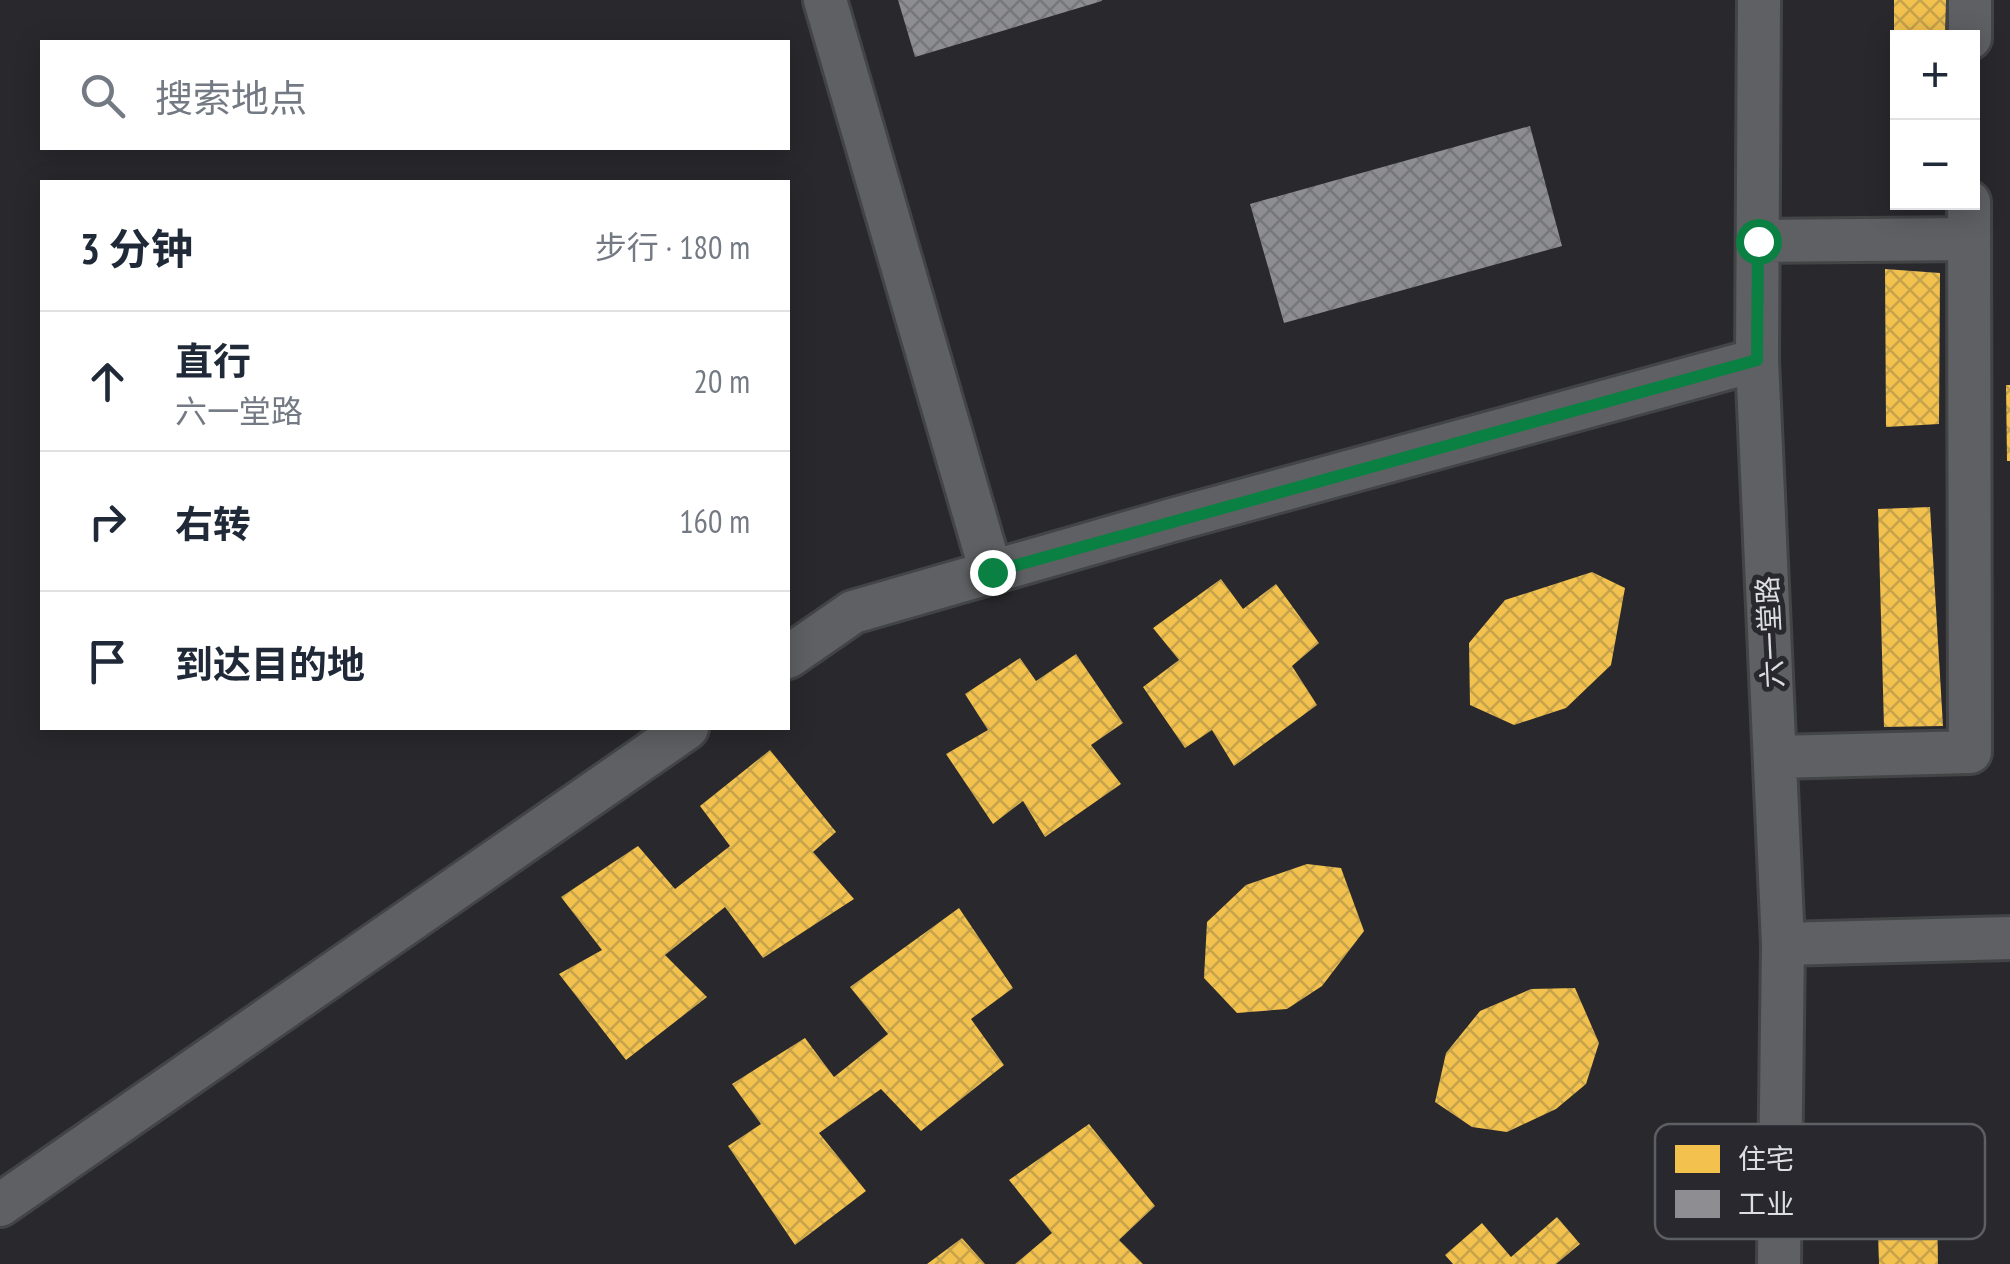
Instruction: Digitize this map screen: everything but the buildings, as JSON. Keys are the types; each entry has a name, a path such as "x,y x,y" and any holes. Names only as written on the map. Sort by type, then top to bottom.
{"street":[{"path":"826,0 992,572"},
{"name":"六一堂路","path":"1760,0 1757,360 1782,944 1781,1124"},
{"path":"1970,0 1970,30"},
{"path":"1758,241 1970,221 1970,752 1776,757"},
{"path":"790,656 853,612 1757,360"},
{"path":"0,1205 684,730"},
{"path":"1782,944 2010,938"},
{"name":"六一堂路","path":"1780,1239 1780,1264"}],"route":[{"path":"992,572 1757,360 1758,241"}]}
